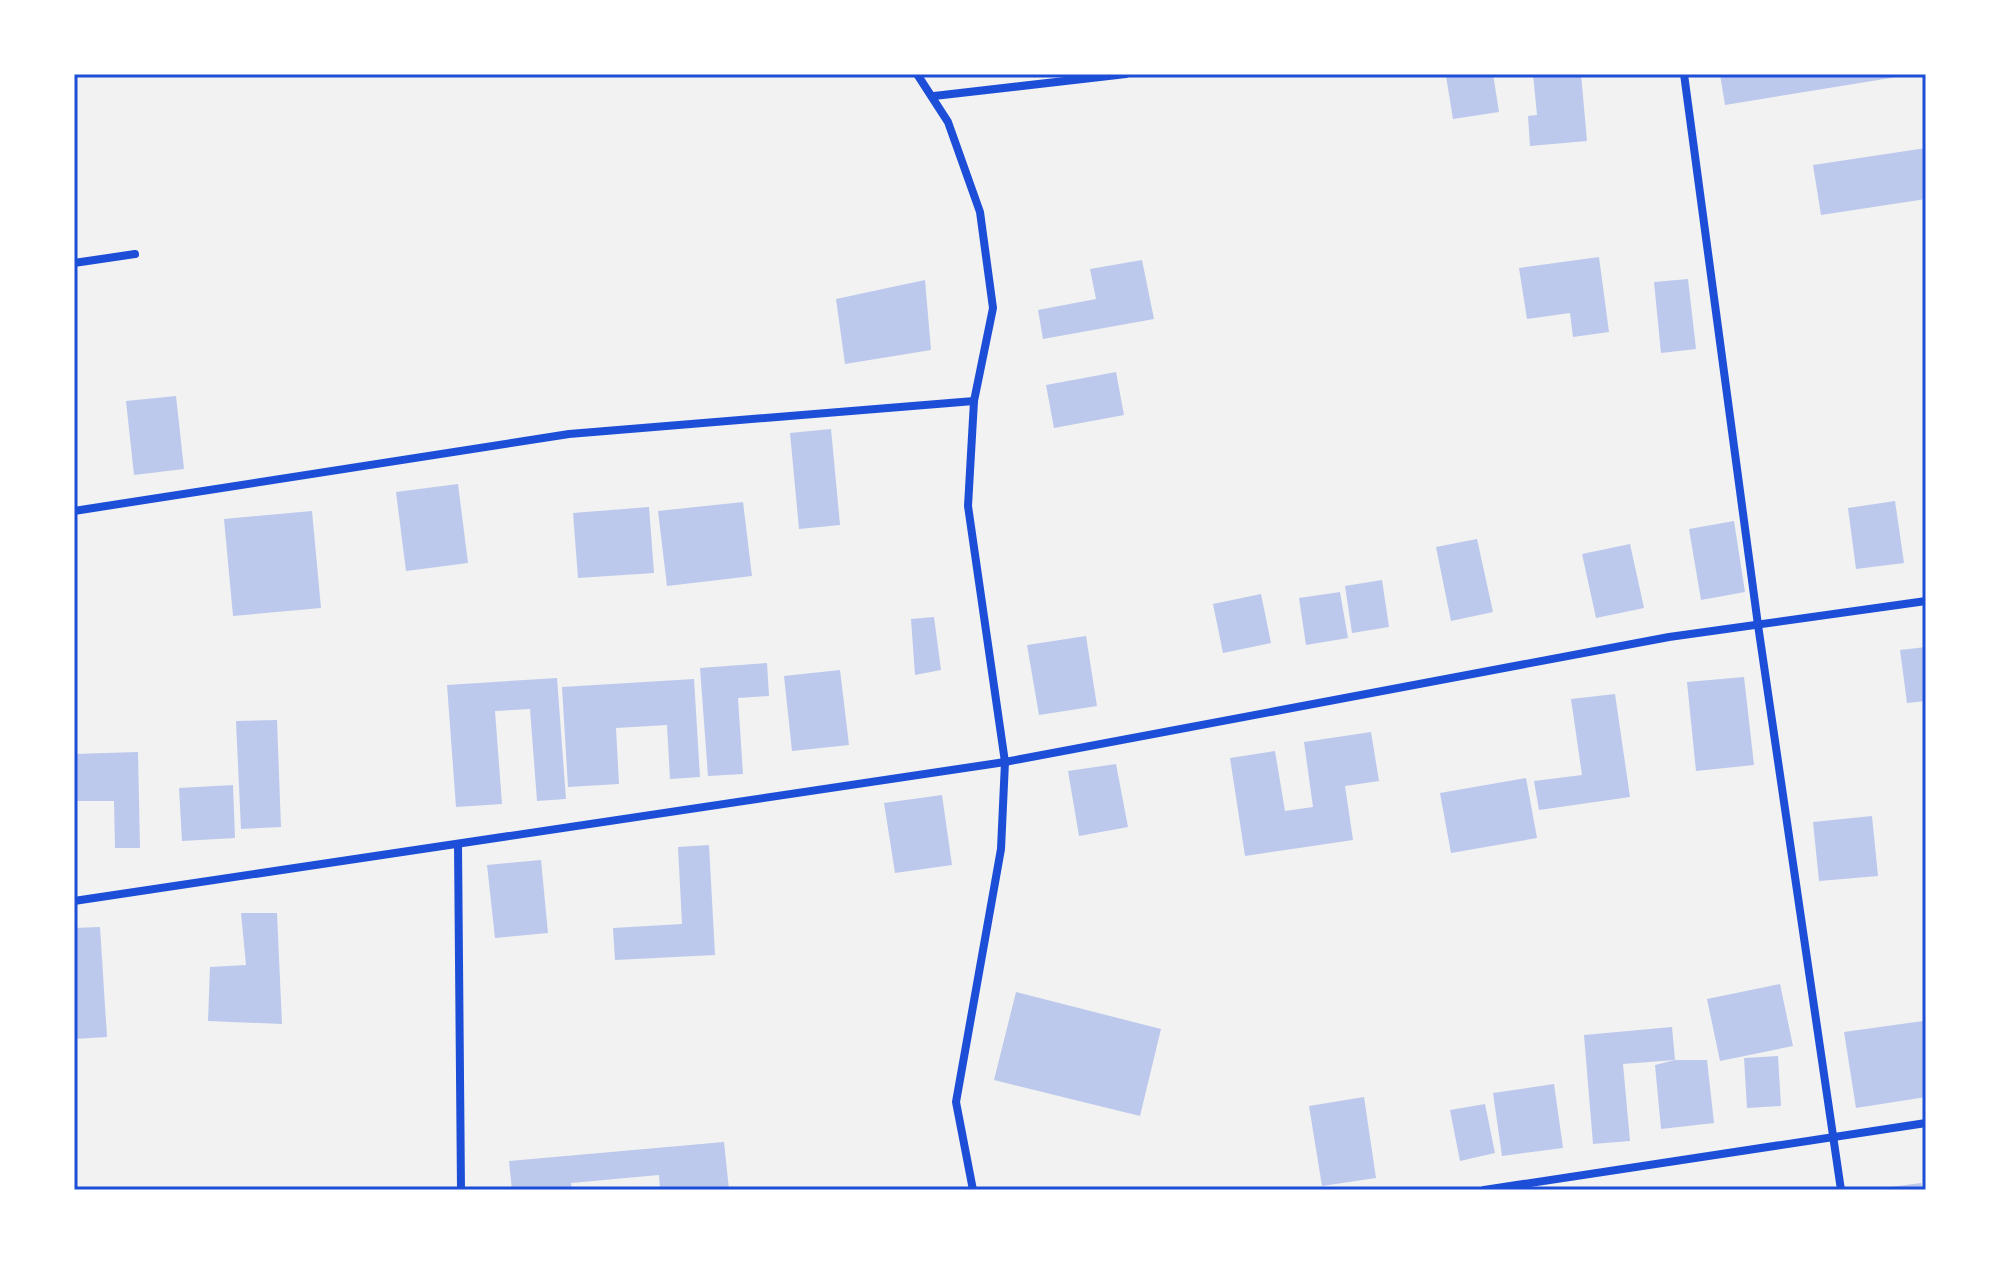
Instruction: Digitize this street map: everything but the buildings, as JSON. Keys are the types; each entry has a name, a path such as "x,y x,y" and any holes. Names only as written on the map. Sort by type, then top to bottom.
{"street":[{"path":"917,74 948,122 980,212 993,308 974,401 968,506 1005,762 1001,849 956,1102 973,1190"},
{"path":"934,96 1126,74"},
{"path":"1684,74 1758,625 1841,1190"},
{"path":"74,263 135,254"},
{"path":"74,511 569,434 974,401"},
{"path":"74,901 1005,762 1669,637 1926,601"},
{"path":"458,845 461,1190"},
{"path":"1484,1190 1926,1123"}]}
